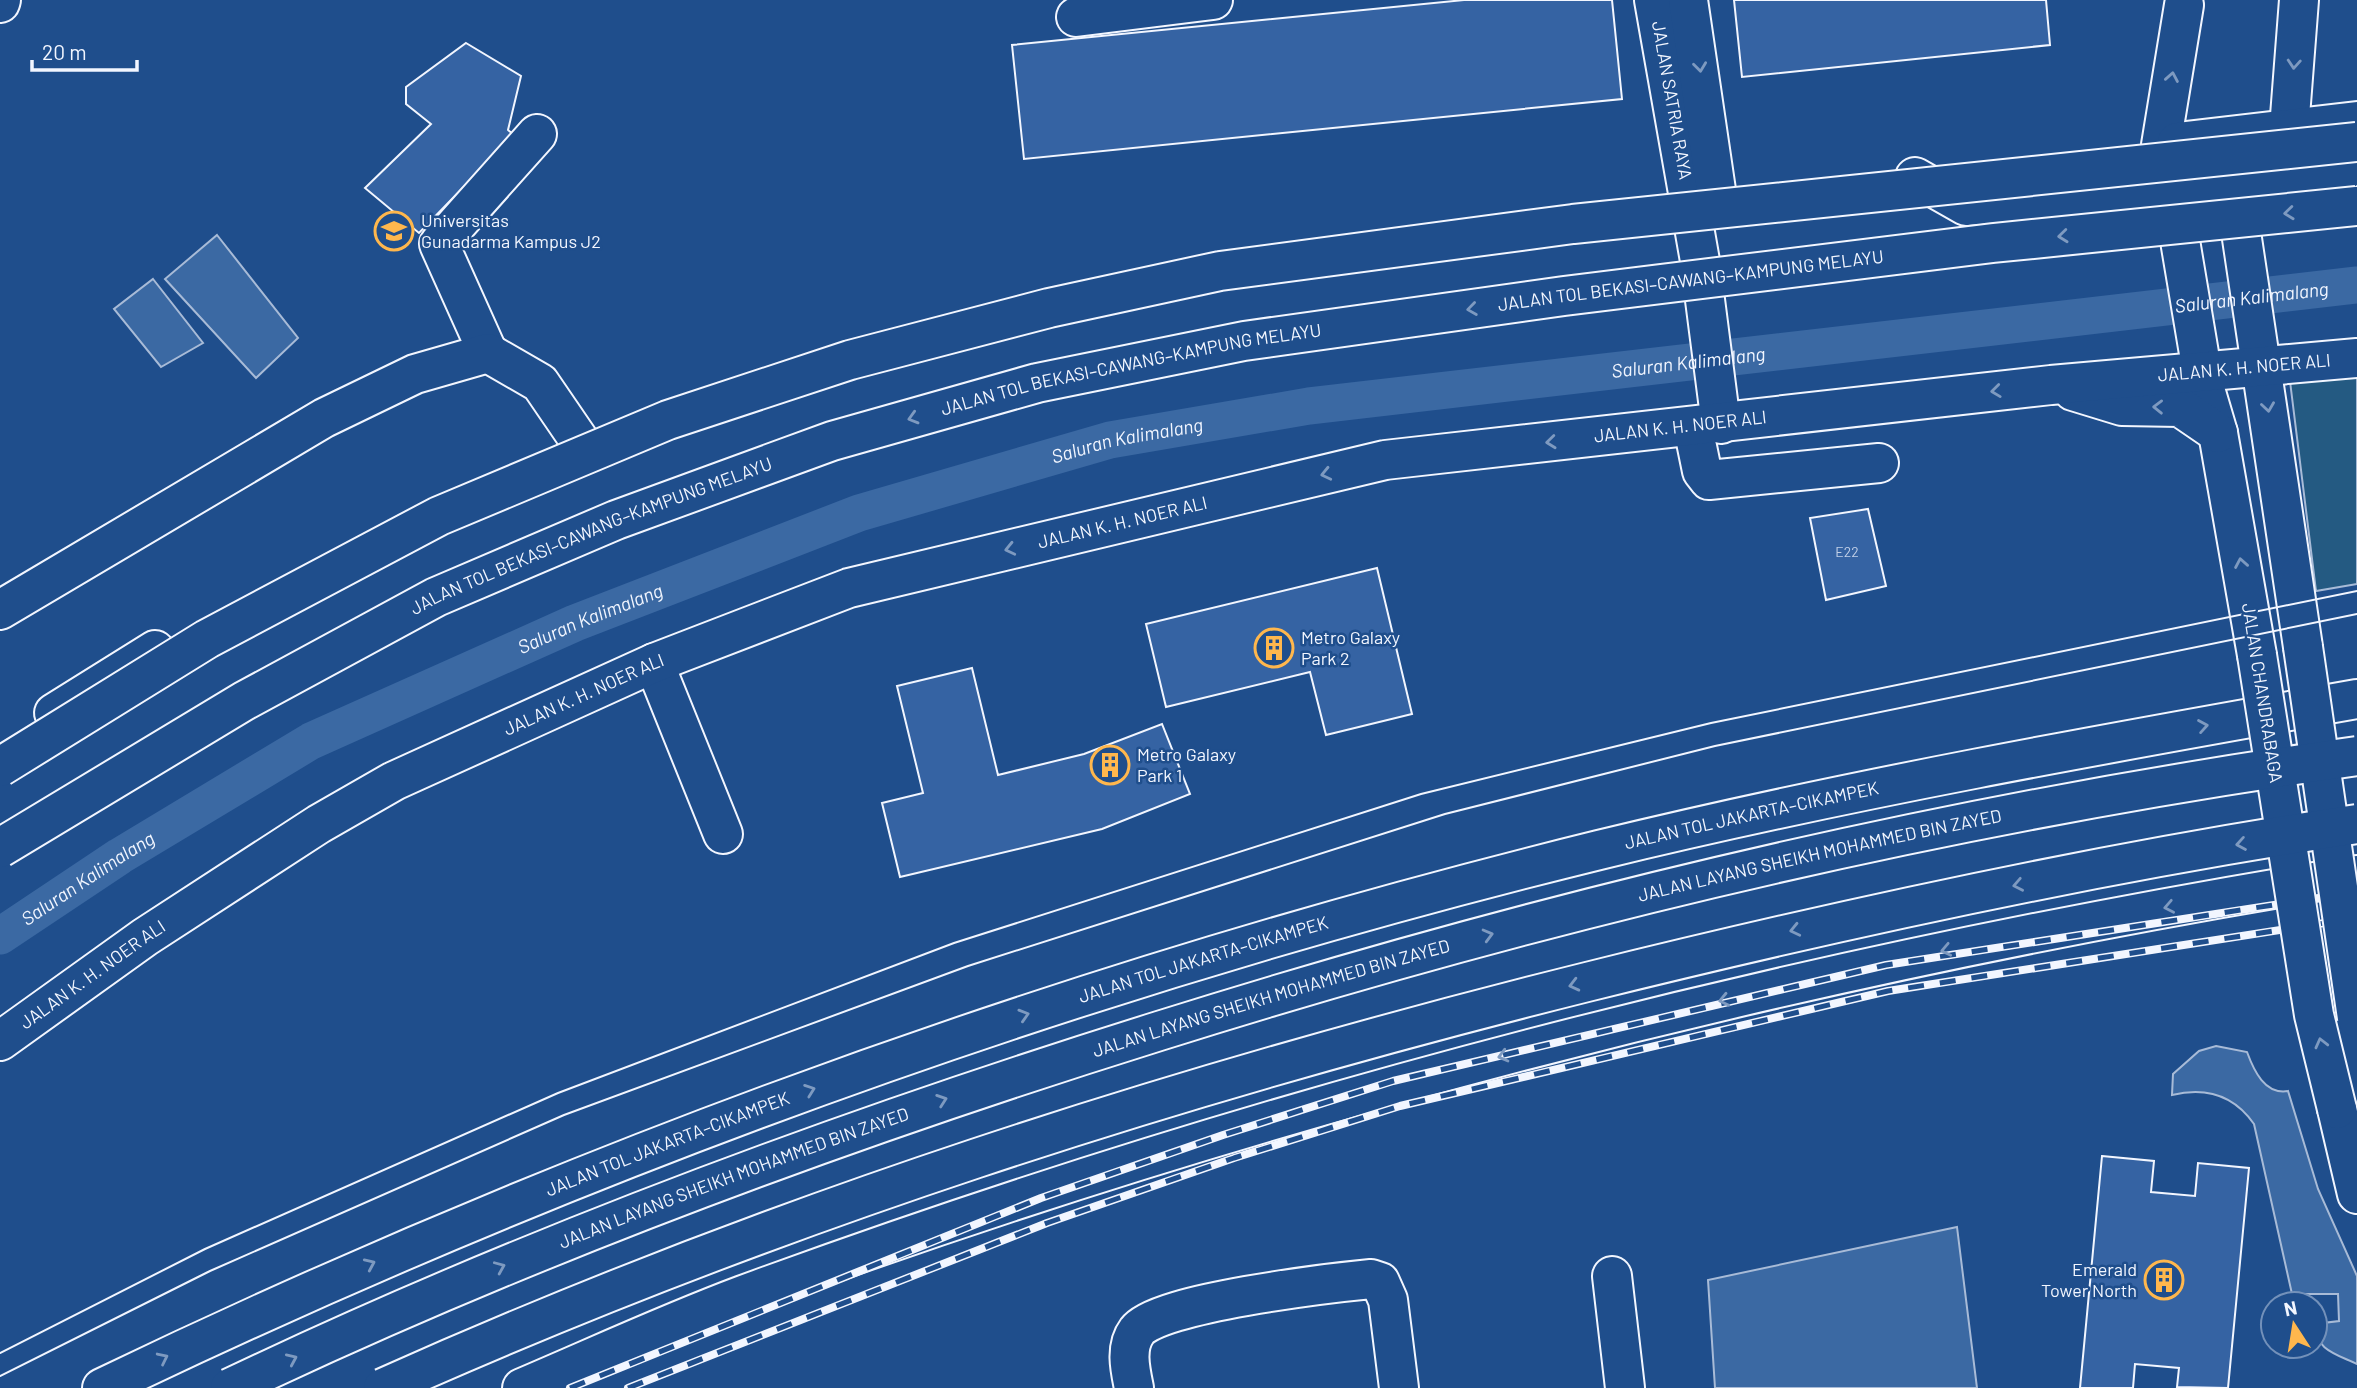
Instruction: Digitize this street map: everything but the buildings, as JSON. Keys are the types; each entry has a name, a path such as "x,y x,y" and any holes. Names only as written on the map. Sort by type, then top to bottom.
{"main road":[{"path":"1076,17 1213,0"},
{"name":"JALAN SATRIA RAYA","path":"1654,0 1703,198"},
{"name":"JALAN SATRIA RAYA","path":"1688,0 1699,52 1703,198"},
{"path":"2289,129 2299,0"},
{"path":"2161,145 2184,5"},
{"path":"0,749 103,680 293,572 436,503 581,443 849,351 1040,301 1220,262 1703,198 2357,121"},
{"path":"537,134 439,244 488,353 540,383 581,443"},
{"path":"0,767 207,639 439,516 668,420 850,360 1049,308 1220,271 1573,223 2357,142"},
{"path":"1907,173 1966,206 2234,184 2344,171 2357,161"},
{"path":"2234,184 2357,1018"},
{"name":"JALAN CHANDRABAGA","path":"2171,191 2199,357 2218,433 2257,655 2314,1015 2357,1194"},
{"path":"1703,198 1700,261 1711,416 1702,471 1709,480 1880,463"},
{"name":"JALAN TOL BEKASI–CAWANG–KAMPUNG MELAYU","path":"0,848 244,701 436,597 616,520 832,441 1037,383 1244,341 1564,296 1993,243 2357,206"},
{"path":"0,610 324,418 415,374 488,353"},
{"name":"JALAN K. H. NOER ALI","path":"0,1041 145,937 373,793 483,739 654,663 849,588 1385,460 1711,416 2051,385 2199,357 2260,353 2357,358"},
{"path":"2051,385 2122,406 2180,407 2218,433"},
{"path":"654,663 723,834"},
{"name":"JALAN TOL JAKARTA–CIKAMPEK","path":"102,1388 382,1259 720,1122 1004,1021 1196,962 1362,912 1600,850 1874,788 2357,699"},
{"name":"JALAN LAYANG SHEIKH MOHAMMED BIN ZAYED","path":"230,1388 506,1264 731,1175 985,1085 1295,988 1557,916 1828,852 2230,774 2357,756"},
{"path":"383,1388 498,1336 747,1237 937,1170 1153,1101 1408,1027 1796,930 2024,883 2357,824"},
{"path":"522,1388 738,1297 986,1210 1104,1170 1391,1086 1682,1010 1945,950 2229,896 2357,875"},
{"path":"1612,1276 1625,1388"},
{"path":"1134,1388 1131,1342 1138,1330 1154,1318 1195,1306 1371,1279 1380,1282 1388,1300 1399,1388"}],"shaded area":[{"path":"217,235 298,338 256,378 165,279"},
{"path":"153,279 203,343 161,367 114,309"},
{"path":"2357,360 2357,584 2316,591 2288,365"},
{"path":"2216,1046 2247,1052 2257,1074 2267,1085 2280,1091 2288,1091 2318,1189 2357,1276 2357,1364 2329,1351 2329,1322 2339,1321 2338,1294 2329,1294 2329,1290 2291,1290 2254,1124 2237,1106 2218,1095 2196,1092 2172,1095 2173,1074 2199,1051"},
{"path":"1957,1227 1977,1388 1715,1388 1708,1280"}],"waterway":[{"name":"Saluran Kalimalang","path":"0,936 120,856 311,741 575,623 859,513 1110,440 1309,406 2357,285"}],"tram line":[{"path":"0,1353 205,1249 558,1093 954,943 1421,794 1711,723 2357,591"},
{"path":"0,1376 210,1271 564,1115 968,966 1445,814 1715,746 2357,614"}],"railway":[{"path":"570,1388 1041,1198 1223,1135 1393,1081 1886,965 2357,892"},
{"path":"628,1388 1047,1223 1234,1158 1400,1106 1888,991 2357,918"}],"place":[{"name":"Universitas Gunadarma Kampus J2","path":"394,231"},
{"name":"Metro Galaxy Park 2","path":"1274,648"},
{"name":"Metro Galaxy Park 1","path":"1110,765"},
{"name":"Emerald Tower North","path":"2164,1280"}]}
